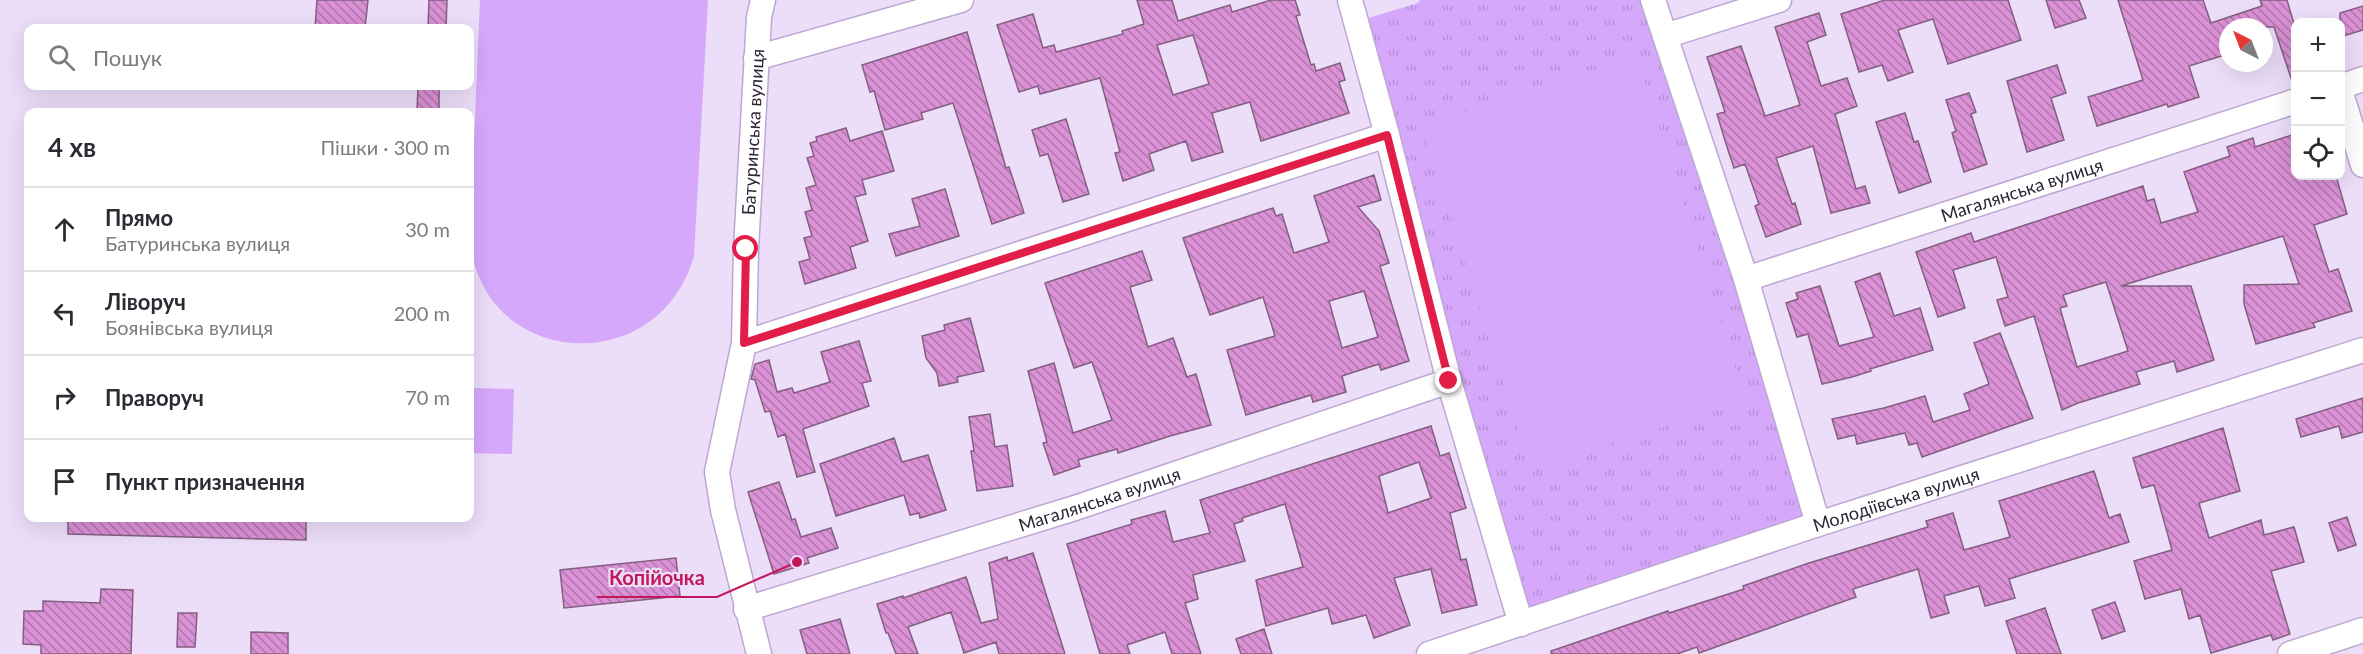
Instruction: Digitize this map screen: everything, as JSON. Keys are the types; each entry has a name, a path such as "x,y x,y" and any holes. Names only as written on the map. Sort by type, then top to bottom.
{"street":[{"name":"Батуринська вулиця","path":"759,654 723,510 717,472 744,343 746,249 756,58 759,17 763,0"},
{"path":"756,58 961,0"},
{"path":"1350,0 1387,135 1449,381 1521,624"},
{"path":"1653,0 1746,279 1818,524"},
{"path":"1665,36 1779,0"},
{"path":"2345,86 2363,79"},
{"name":"Магалянська вулиця","path":"1746,279 2291,102"},
{"path":"2345,105 2363,165"},
{"path":"744,343 1387,135"},
{"name":"Молодіївська вулиця","path":"1429,654 1818,524 2363,350"},
{"name":"Магалянська вулиця","path":"746,609 1075,508 1449,381"},
{"path":"2290,654 2363,630"}],"green space":[{"path":"480,0 708,0 694,256 674,297 645,325 609,340 572,343 535,334 503,313 480,280 474,254 474,142"},
{"path":"1420,0 1654,0 1819,524 1521,624 1355,22 1418,3"},
{"path":"1637,57 1746,401 1530,469 1422,125"},
{"path":"474,388 514,389 512,454 474,453"}],"building":[{"path":"317,0 368,0 365,24 315,24"},
{"path":"429,0 447,0 446,24 428,24"},
{"path":"1137,0 1172,0 1178,21 1230,5 1232,12 1271,0 1295,0 1300,15 1296,16 1311,65 1314,64 1316,71 1340,63 1345,80 1339,82 1349,113 1261,141 1250,102 1212,113 1223,152 1192,161 1186,141 1149,154 1154,170 1123,181 1115,153 1120,152 1100,78 1040,94 1038,86 1019,92 997,25 1033,14 1043,48 1054,45 1056,52 1123,34 1122,31 1144,24","holes":["1193,35 1209,84 1173,95 1157,45"]},
{"path":"1885,0 2008,0 2021,40 1948,64 1933,19 1898,30 1913,72 1888,81 1882,65 1859,72 1841,14"},
{"path":"2046,0 2079,0 2086,18 2055,28"},
{"path":"2118,0 2203,0 2211,23 2219,20 2219,57 2189,66 2199,97 2168,107 2167,104 2097,126 2088,97 2143,80"},
{"path":"2260,0 2287,0 2292,18 2291,78 2273,18 2226,18 2262,6"},
{"path":"2363,6 2363,30 2345,35 2345,18 2340,18 2340,13"},
{"path":"1819,13 1826,35 1807,42 1821,86 1847,78 1857,106 1835,114 1856,189 1865,186 1870,203 1831,213 1813,146 1776,158 1792,204 1795,203 1801,224 1766,237 1755,206 1759,204 1745,164 1734,168 1727,147 1717,114 1725,112 1707,57 1741,46 1765,116 1800,105 1775,27"},
{"path":"967,32 1006,168 1009,167 1024,213 992,224 953,103 921,113 923,119 885,130 874,91 870,92 862,65"},
{"path":"2057,65 2066,93 2051,98 2064,140 2027,152 2007,81"},
{"path":"418,90 439,90 439,108 417,108"},
{"path":"1969,93 1976,112 1971,114 1987,164 1964,172 1952,133 1956,131 1946,100"},
{"path":"1905,113 1914,142 1918,141 1931,182 1899,193 1876,122"},
{"path":"1066,119 1089,194 1063,202 1048,154 1040,156 1032,130"},
{"path":"846,128 850,141 882,131 894,171 862,180 866,194 855,197 868,241 850,247 856,268 805,284 799,262 810,259 804,238 812,236 805,212 812,210 806,188 816,185 807,158 814,156 810,143 817,141 816,137"},
{"path":"2291,135 2291,180 2337,180 2347,214 2314,225 2329,272 2338,269 2352,311 2313,323 2315,327 2256,344 2244,304 2244,285 2299,284 2283,236 2121,286 2191,286 2214,360 2177,372 2174,361 2136,372 2140,384 2062,410 2034,316 2005,326 1997,300 2008,297 1996,257 1953,270 1965,308 1938,317 1916,252 1971,233 1974,242 2143,186 2147,201 2154,199 2161,223 2198,212 2184,172 2230,156 2227,147 2253,138 2255,147","holes":["2106,282 2128,351 2077,367 2060,308 2067,306 2063,295"]},
{"path":"1374,175 1381,200 1358,207 1379,231 1389,263 1380,266 1409,361 1381,370 1379,364 1342,376 1346,392 1313,402 1311,395 1246,415 1227,350 1275,336 1263,297 1210,315 1183,238 1273,208 1276,216 1282,214 1294,253 1329,242 1314,196","holes":["1364,291 1378,337 1342,348 1329,301"]},
{"path":"945,189 959,236 896,256 889,234 920,226 912,199"},
{"path":"1142,251 1152,280 1130,287 1148,347 1173,338 1187,377 1196,374 1211,425 1118,453 1117,449 1078,460 1080,466 1054,475 1043,443 1047,442 1028,371 1054,363 1073,433 1112,420 1092,362 1074,368 1045,283"},
{"path":"1880,273 1894,316 1920,308 1933,350 1870,369 1871,371 1852,377 1822,384 1808,334 1797,337 1786,303 1798,299 1796,293 1820,286 1839,346 1874,337 1855,282"},
{"path":"970,318 984,371 957,377 958,382 939,386 937,373 926,358 922,336 945,330 944,325"},
{"path":"2000,333 2033,418 1922,457 1917,443 1909,445 1905,433 1857,444 1855,435 1838,439 1832,419 1884,408 1925,396 1933,422 1970,410 1964,394 1989,384 1974,343"},
{"path":"859,341 871,381 862,383 869,406 803,429 815,472 797,477 785,434 778,437 770,411 765,412 755,380 751,379 755,364 769,360 777,392 792,388 794,393 830,382 821,352"},
{"path":"2363,398 2363,432 2342,438 2339,426 2301,437 2296,419"},
{"path":"990,414 995,447 1007,445 1013,486 977,491 969,417"},
{"path":"1431,426 1440,456 1449,453 1466,508 1450,513 1461,560 1466,559 1477,605 1442,613 1431,569 1394,578 1410,625 1374,638 1366,615 1332,624 1328,608 1266,626 1256,580 1303,567 1285,504 1242,518 1243,521 1234,524 1245,561 1193,575 1198,599 1185,603 1201,654 1172,654 1165,632 1127,645 1130,654 1100,654 1067,544 1132,524 1131,520 1165,511 1173,542 1210,533 1200,500","holes":["1419,462 1431,498 1388,513 1379,476"]},
{"path":"2223,428 2240,491 2199,503 2209,538 2261,520 2264,535 2294,527 2304,562 2271,571 2290,634 2273,640 2271,635 2211,653 2200,615 2189,619 2181,589 2145,599 2134,561 2172,550 2154,485 2142,488 2133,458"},
{"path":"894,438 902,462 928,455 946,510 920,518 919,513 910,515 904,495 836,516 820,464"},
{"path":"2094,471 2109,518 2120,514 2129,542 2009,579 2015,598 1985,606 1979,586 1944,596 1949,613 1931,618 1918,569 1853,589 1856,597 1699,653 1697,647 1677,654 1551,654 1551,651 1668,611 1669,613 1744,589 1743,586 1809,563 1928,527 1926,521 1953,513 1964,550 2010,537 1999,501"},
{"path":"779,482 792,520 795,519 801,537 831,528 838,548 807,558 809,563 774,574 748,492"},
{"path":"2347,517 2356,545 2338,551 2329,523"},
{"path":"68,522 306,522 306,540 68,534"},
{"path":"1033,553 1065,654 999,654 996,642 964,653 951,612 908,627 918,654 896,654 888,633 886,633 877,604 903,596 903,598 966,577 981,623 998,619 989,563 1007,557 1008,561"},
{"path":"676,558 680,596 564,608 560,570"},
{"path":"101,589 133,590 131,654 41,654 41,645 23,644 24,611 43,611 43,601 100,603"},
{"path":"2115,602 2125,631 2102,639 2092,610"},
{"path":"2045,608 2061,654 2017,654 2006,621"},
{"path":"178,613 197,613 195,647 177,647"},
{"path":"840,619 850,654 807,654 800,630"},
{"path":"1264,629 1272,654 1241,654 1236,639"},
{"path":"251,632 288,633 288,654 251,654"}],"place":[{"name":"Копійочка","path":"797,562"}],"route":[{"path":"746,249 744,343 1387,135 1449,381"}]}
